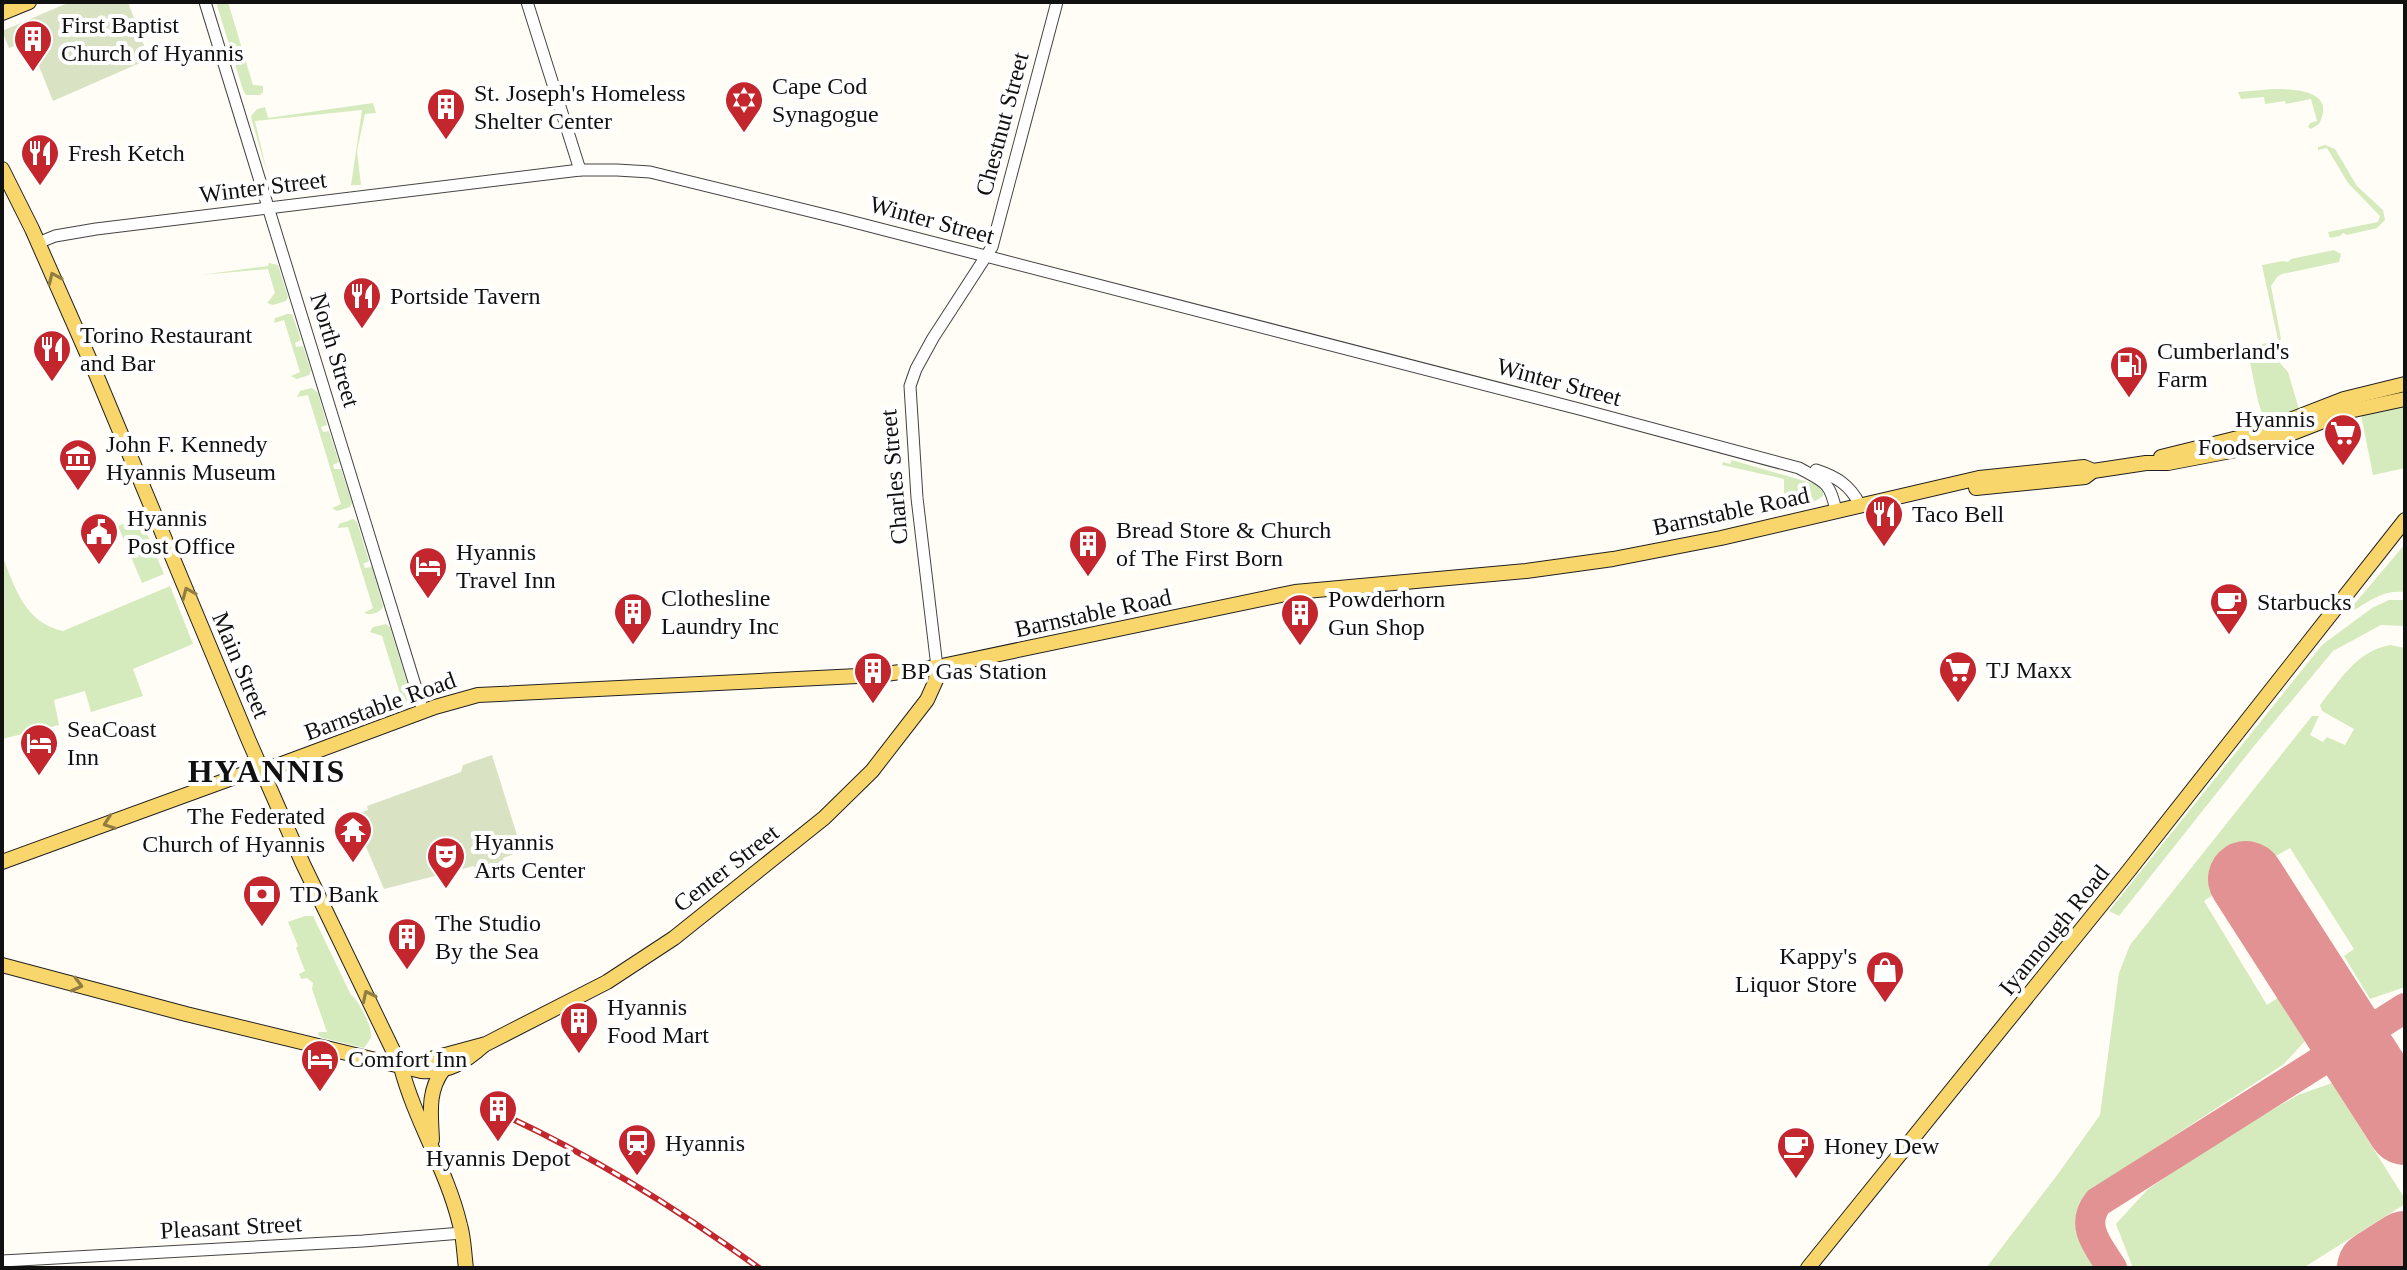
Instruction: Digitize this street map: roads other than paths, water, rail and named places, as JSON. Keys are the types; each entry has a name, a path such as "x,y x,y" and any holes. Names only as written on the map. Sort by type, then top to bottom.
{"main road":[{"path":"2,13 29,2"},
{"name":"Main Street","path":"2,169 96,374 303,864 401,1067 407,1091 451,1194 462,1233 466,1268"},
{"name":"Barnstable Road","path":"2146,463 2166,454 2254,434 2344,399 2405,384"},
{"name":"Barnstable Road","path":"2,862 466,697 878,675 937,667 1295,592 1526,571 1613,559 1721,538 1979,478 2084,467 2093,471 2168,463 2236,450 2341,414 2405,399"},
{"name":"Iyannough Road","path":"2331,617 2405,520"},
{"name":"Iyannough Road","path":"1808,1268 2331,617 2405,530"},
{"name":"Center Street","path":"401,1067 486,1044 589,992 656,951 824,818 872,771 918,714 936,680 937,667"},
{"path":"2,965 401,1067 443,1070"},
{"name":"Center Street","path":"443,1070 465,1061 486,1044"},
{"path":"432,1148 430,1101 436,1080 443,1070"}],"street":[{"name":"North Street","path":"205,2 423,711"},
{"path":"527,2 580,170"},
{"name":"Chestnut Street","path":"987,257 998,227 1057,2"},
{"name":"Winter Street","path":"38,243 55,236 96,229 580,170 628,170 666,176 987,257 1799,468 1827,484 1832,491 1836,511"},
{"name":"Charles Street","path":"937,667 917,498 910,386 933,338 987,257"},
{"name":"Winter Street","path":"1799,468 1810,468 1836,478 1851,489 1860,505"},
{"name":"Pleasant Street","path":"2,1261 462,1233"}],"railway":[{"path":"484,1106 626,1180 759,1268"}],"place":[{"name":"First Baptist Church of Hyannis","path":"33,73"},
{"name":"Cape Cod Synagogue","path":"744,134"},
{"name":"St. Joseph's Homeless Shelter Center","path":"446,141"},
{"name":"Fresh Ketch","path":"40,187"},
{"name":"Portside Tavern","path":"362,330"},
{"name":"Torino Restaurant and Bar","path":"52,383"},
{"name":"Cumberland's Farm","path":"2129,399"},
{"name":"Hyannis Foodservice","path":"2343,467"},
{"name":"John F. Kennedy Hyannis Museum","path":"78,492"},
{"name":"Taco Bell","path":"1884,548"},
{"name":"Hyannis Post Office","path":"99,566"},
{"name":"Bread Store & Church of The First Born","path":"1088,578"},
{"name":"Hyannis Travel Inn","path":"428,600"},
{"name":"Starbucks","path":"2229,636"},
{"name":"Clothesline Laundry Inc","path":"633,646"},
{"name":"Powderhorn Gun Shop","path":"1300,647"},
{"name":"TJ Maxx","path":"1958,704"},
{"name":"BP Gas Station","path":"873,705"},
{"name":"SeaCoast Inn","path":"39,777"},
{"name":"The Federated Church of Hyannis","path":"353,864"},
{"name":"Hyannis Arts Center","path":"446,890"},
{"name":"TD Bank","path":"262,928"},
{"name":"The Studio By the Sea","path":"407,971"},
{"name":"Kappy's Liquor Store","path":"1885,1004"},
{"name":"Hyannis Food Mart","path":"579,1055"},
{"name":"Comfort Inn","path":"320,1093"},
{"name":"Hyannis Depot","path":"498,1143"},
{"name":"Hyannis","path":"637,1177"},
{"name":"Honey Dew","path":"1796,1180"}],"district":[{"name":"HYANNIS","path":"267,771"}]}
